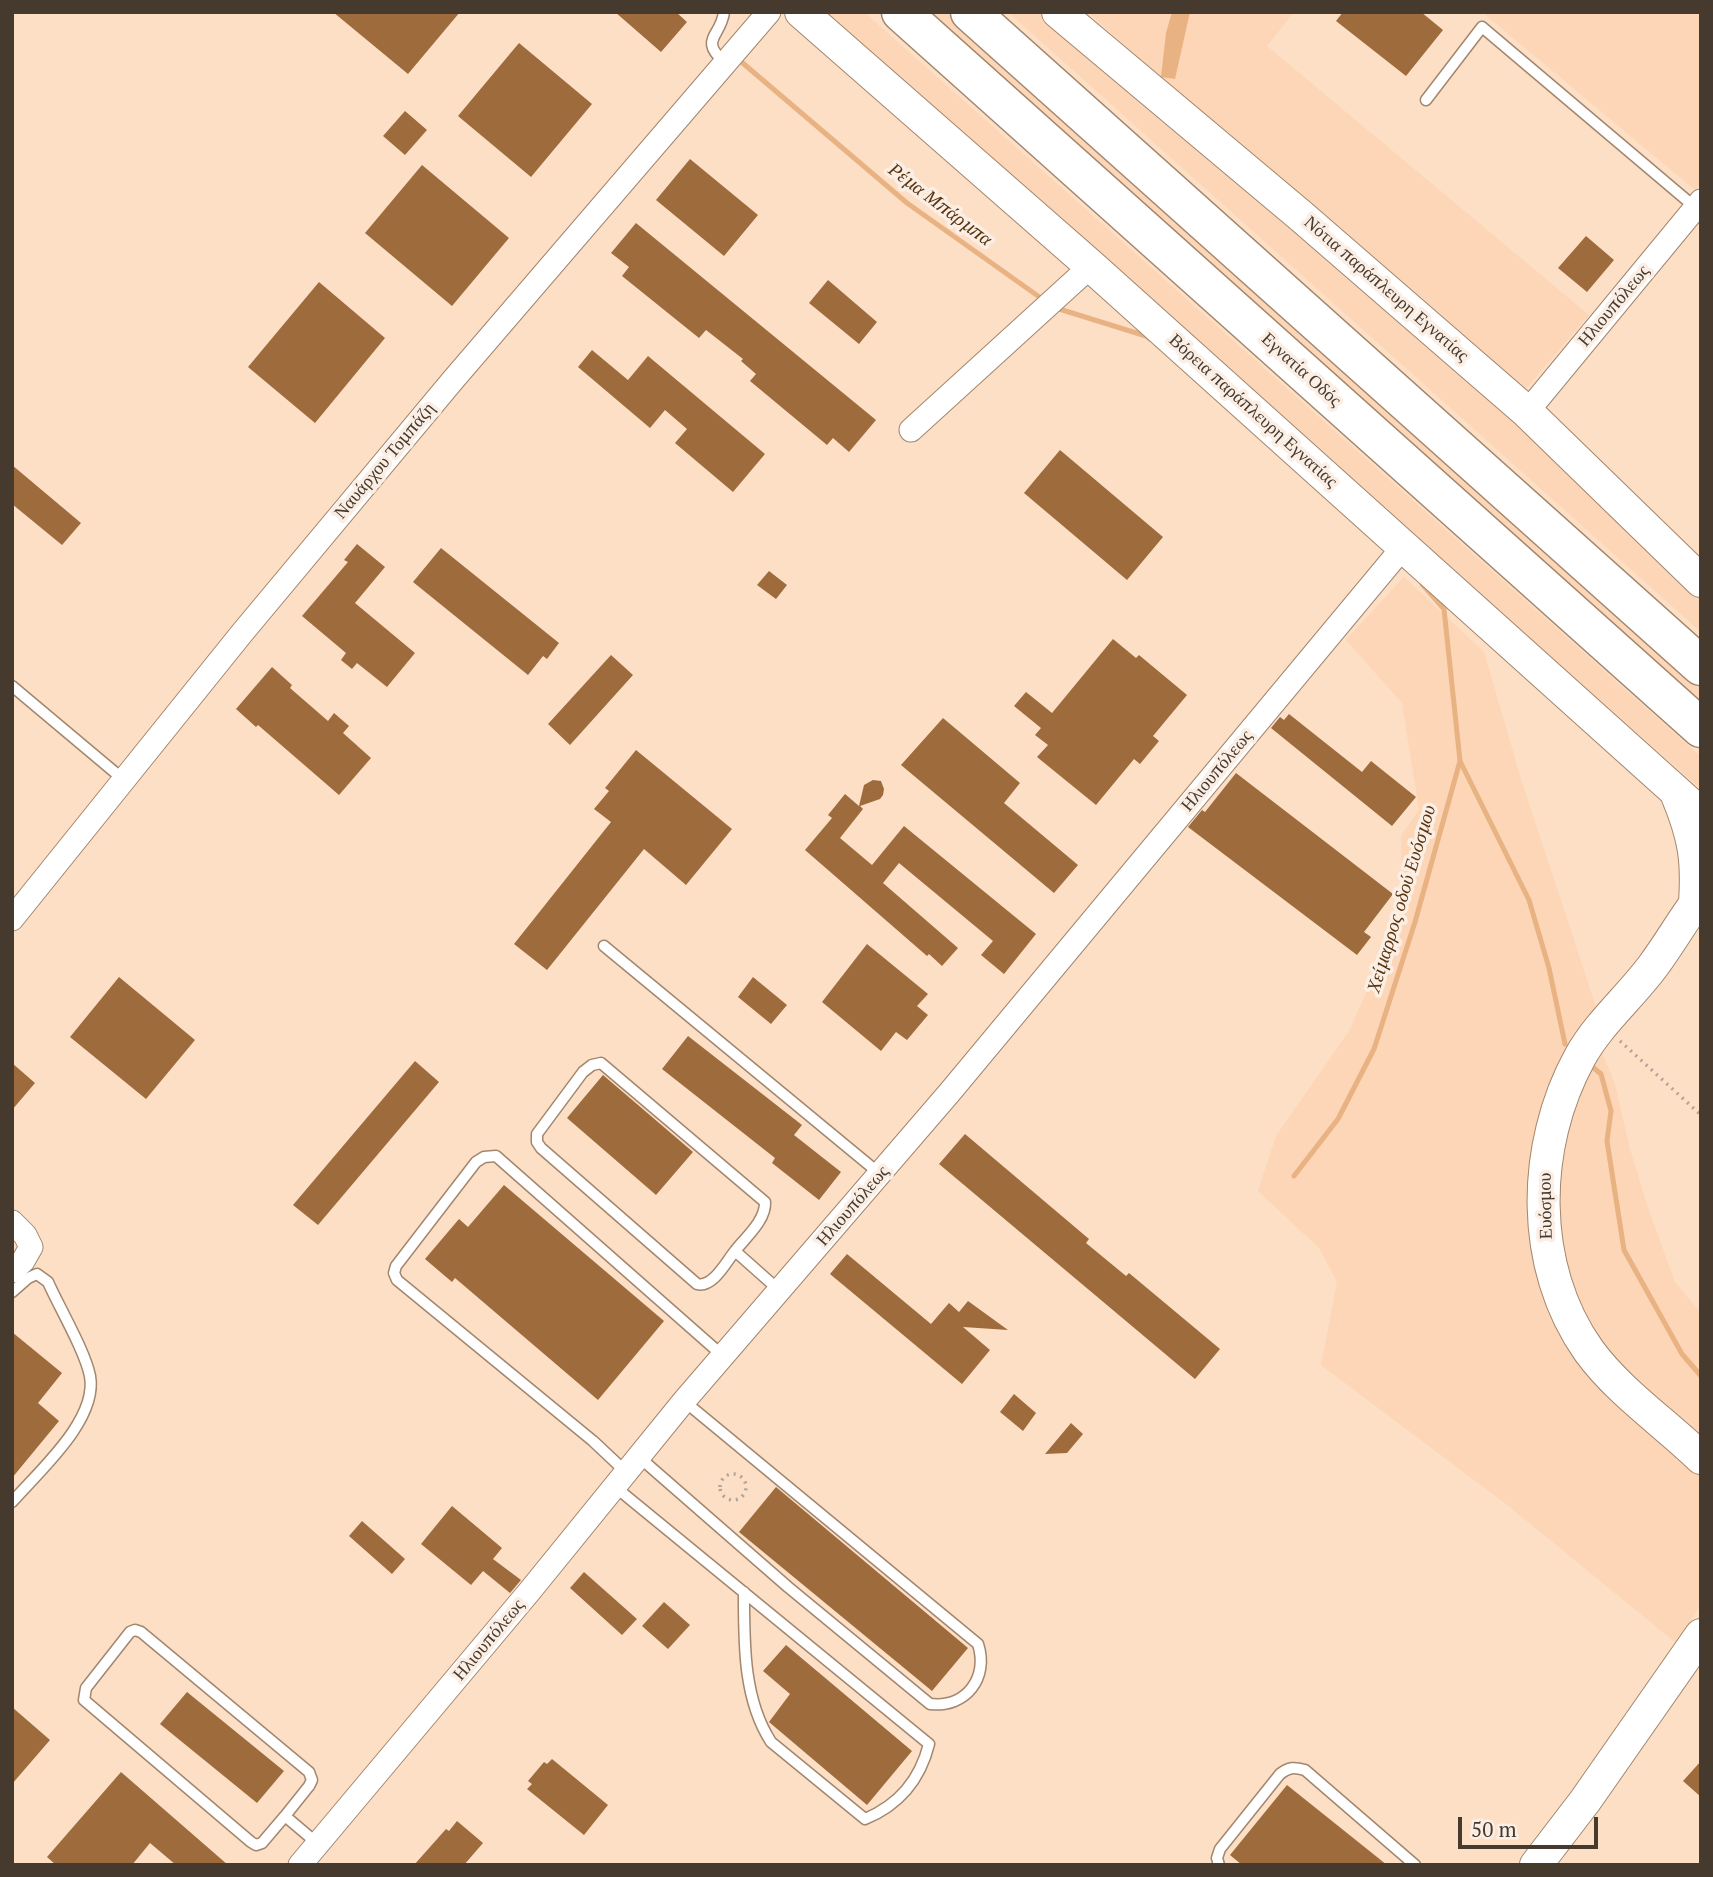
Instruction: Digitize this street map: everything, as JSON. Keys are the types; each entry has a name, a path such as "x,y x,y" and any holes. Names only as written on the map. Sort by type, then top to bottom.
{"highway":[{"name":"Εγνατία Οδός","path":"901,12 1701,728"},
{"path":"970,12 1701,666"}],"street":[{"name":"Ναυάρχου Τομπάζη","path":"12,919 453,380 769,12"},
{"name":"Βόρεια παράπλευρη Εγνατίας","path":"801,12 1091,266 1701,814"},
{"name":"Νότια παράπλευρη Εγνατίας","path":"1058,12 1301,216 1527,412 1701,581"},
{"name":"Ηλιουπόλεως","path":"1527,412 1698,204"},
{"path":"911,430 1091,266"},
{"name":"Ηλιουπόλεως","path":"300,1865 529,1592 684,1401 880,1174 1404,546"},
{"path":"1675,790 1694,842 1699,907"},
{"name":"Ευόσμου","path":"1699,907 1581,1055 1565,1088 1552,1125 1545,1163 1544,1188 1546,1242 1557,1284 1573,1324 1589,1352 1610,1375 1688,1437 1701,1458"},
{"path":"12,1222 25,1235 31,1247 23,1261 12,1271"},
{"path":"1536,1865 1585,1801 1701,1635"}],"lane":[{"path":"724,12 711,41 714,52 725,64"},
{"path":"1426,100 1482,27 1698,204"},
{"path":"12,685 124,780"},
{"path":"604,946 880,1174"},
{"path":"601,1063 765,1202 761,1217 735,1251 710,1282 704,1286 697,1284 541,1148 537,1142 537,1134 583,1072 592,1065 601,1063"},
{"path":"723,1356 496,1156 484,1157 476,1162 396,1265 394,1273 397,1280 593,1441 626,1471 744,1592 929,1744 915,1780 888,1808 864,1819 771,1742 761,1726 752,1699 746,1649 744,1592"},
{"path":"735,1251 780,1291"},
{"path":"12,1292 37,1274 48,1282 85,1360 90,1376 91,1395 77,1427 12,1502"},
{"path":"626,1471 788,1587 930,1704 957,1701 971,1690 977,1682 982,1663 978,1644 684,1401"},
{"path":"130,1632 141,1632 309,1772 312,1780 309,1786 285,1816 262,1843 256,1845 84,1700 86,1688 130,1632"},
{"path":"1219,1865 1217,1858 1220,1849 1280,1774 1294,1767 1305,1770 1415,1865"},
{"path":"285,1816 318,1844"}],"path":[{"path":"1603,1025 1701,1115"},
{"path":"733,1474 744,1479 746,1490 738,1499 730,1500 723,1496 719,1488 722,1480 733,1474"}],"shaded area":[{"path":"12,12 1701,12 1701,1865 12,1865"},
{"path":"818,12 864,12 1701,757 1701,789"},
{"path":"929,12 945,12 1701,689 1701,703"},
{"path":"1008,12 1055,12 1701,587 1701,632"},
{"path":"1088,12 1294,12 1267,46 1589,315 1518,398"},
{"path":"1172,12 1190,12 1175,79 1161,77 1166,33"},
{"path":"1482,12 1701,12 1701,183 1695,190"},
{"path":"1404,577 1484,652 1521,779 1597,1010 1603,1055 1615,1084 1630,1149 1648,1208 1675,1282 1701,1313 1701,1604 1676,1643 1506,1504 1321,1365 1337,1282 1319,1248 1258,1191 1276,1136 1349,1031 1402,913 1401,836 1419,810 1402,703 1346,640"}],"building":[{"path":"333,12 460,12 408,74"},
{"path":"615,12 676,12 687,22 661,52"},
{"path":"1343,12 1421,12 1443,30 1406,76 1336,21"},
{"path":"519,43 592,104 531,177 458,116"},
{"path":"405,111 427,130 405,155 383,136"},
{"path":"690,159 758,215 724,256 656,200"},
{"path":"422,165 509,238 452,306 365,233"},
{"path":"636,223 876,420 849,452 833,438 827,445 750,381 756,374 741,361 743,359 706,330 699,338 622,276 629,267 611,253"},
{"path":"1586,236 1614,260 1587,292 1558,268"},
{"path":"828,280 877,322 859,344 809,303"},
{"path":"319,282 385,338 315,423 248,367"},
{"path":"592,350 628,380 648,356 765,454 733,492 675,443 687,429 665,410 650,428 578,367"},
{"path":"1060,450 1163,537 1127,580 1024,493"},
{"path":"12,465 81,523 62,545 12,504"},
{"path":"357,544 385,567 355,603 415,653 387,687 357,663 352,669 341,660 346,653 302,616 348,562 344,560"},
{"path":"441,548 559,643 547,659 543,656 528,675 413,582"},
{"path":"769,571 787,585 776,599 757,585"},
{"path":"1113,639 1136,658 1139,655 1187,695 1153,736 1159,741 1140,764 1134,759 1096,805 1037,757 1048,745 1035,735 1041,728 1014,706 1026,692 1052,713"},
{"path":"611,655 633,675 570,745 548,724"},
{"path":"272,667 292,685 290,688 328,721 334,713 349,726 343,733 371,758 339,795 236,709"},
{"path":"1289,714 1362,772 1371,761 1416,797 1392,826 1271,728 1280,717 1284,720"},
{"path":"943,718 1020,783 1004,803 1078,865 1054,893 901,765"},
{"path":"636,750 732,829 686,885 644,849 547,970 514,944 611,822 594,809 609,791 605,788"},
{"path":"1236,773 1393,894 1364,932 1371,937 1357,955 1188,827 1202,810 1205,812"},
{"path":"873,780 881,781 883,795 880,799 860,806 863,809 840,838 872,865 904,826 1036,934 1004,974 981,955 993,941 899,863 883,883 958,948 942,966 805,850 832,818 828,815 845,794 859,806 864,785"},
{"path":"867,944 928,994 917,1006 928,1015 907,1040 896,1032 881,1051 822,1002"},
{"path":"119,977 195,1040 146,1099 70,1037"},
{"path":"753,977 787,1005 771,1024 738,997"},
{"path":"688,1036 802,1125 794,1135 841,1172 819,1200 772,1163 775,1158 662,1069"},
{"path":"415,1061 439,1082 318,1225 293,1205"},
{"path":"12,1063 35,1083 12,1110"},
{"path":"603,1075 693,1152 656,1195 567,1118"},
{"path":"965,1134 1089,1239 1086,1243 1126,1276 1129,1273 1220,1349 1195,1379 939,1164"},
{"path":"504,1185 664,1321 598,1400 455,1278 452,1282 425,1259 459,1219 468,1227"},
{"path":"847,1254 931,1324 949,1303 959,1312 968,1301 1008,1330 963,1327 990,1350 962,1384 830,1274"},
{"path":"12,1332 62,1373 38,1403 59,1421 12,1478"},
{"path":"1014,1394 1036,1413 1023,1431 1000,1412"},
{"path":"1071,1423 1083,1434 1067,1453 1045,1454"},
{"path":"776,1487 968,1648 932,1691 739,1532"},
{"path":"452,1506 502,1548 493,1559 521,1580 510,1593 483,1571 471,1585 421,1544"},
{"path":"362,1521 405,1559 392,1574 349,1536"},
{"path":"584,1572 637,1619 622,1635 570,1588"},
{"path":"664,1602 690,1625 668,1649 642,1626"},
{"path":"786,1645 912,1751 867,1805 769,1722 790,1694 763,1671"},
{"path":"187,1692 284,1771 257,1803 160,1724"},
{"path":"12,1707 50,1740 12,1784"},
{"path":"552,1759 608,1805 584,1835 527,1789 532,1784 528,1781 544,1762 547,1764"},
{"path":"1701,1761 1701,1797 1683,1781"},
{"path":"121,1772 228,1865 176,1865 150,1843 132,1865 56,1865 47,1857"},
{"path":"1287,1785 1387,1865 1242,1865 1230,1855"},
{"path":"457,1821 483,1843 464,1865 414,1865 446,1829 449,1831"}],"waterway":[{"name":"Ρέμα Μπάρμπα","path":"738,59 907,203 1045,301"},
{"name":"Ρέμα Μπάρμπα","path":"1056,308 1150,339"},
{"name":"Χείμαρρος οδού Ευόσμου","path":"1294,1176 1338,1119 1374,1049 1415,922 1460,761 1444,609 1422,584"},
{"path":"1460,761 1529,900 1549,968 1565,1044"},
{"name":"Χείμαρρος οδού Ευόσμου","path":"1589,1064 1601,1074 1611,1111 1607,1141 1624,1250 1682,1354 1701,1376"}]}
